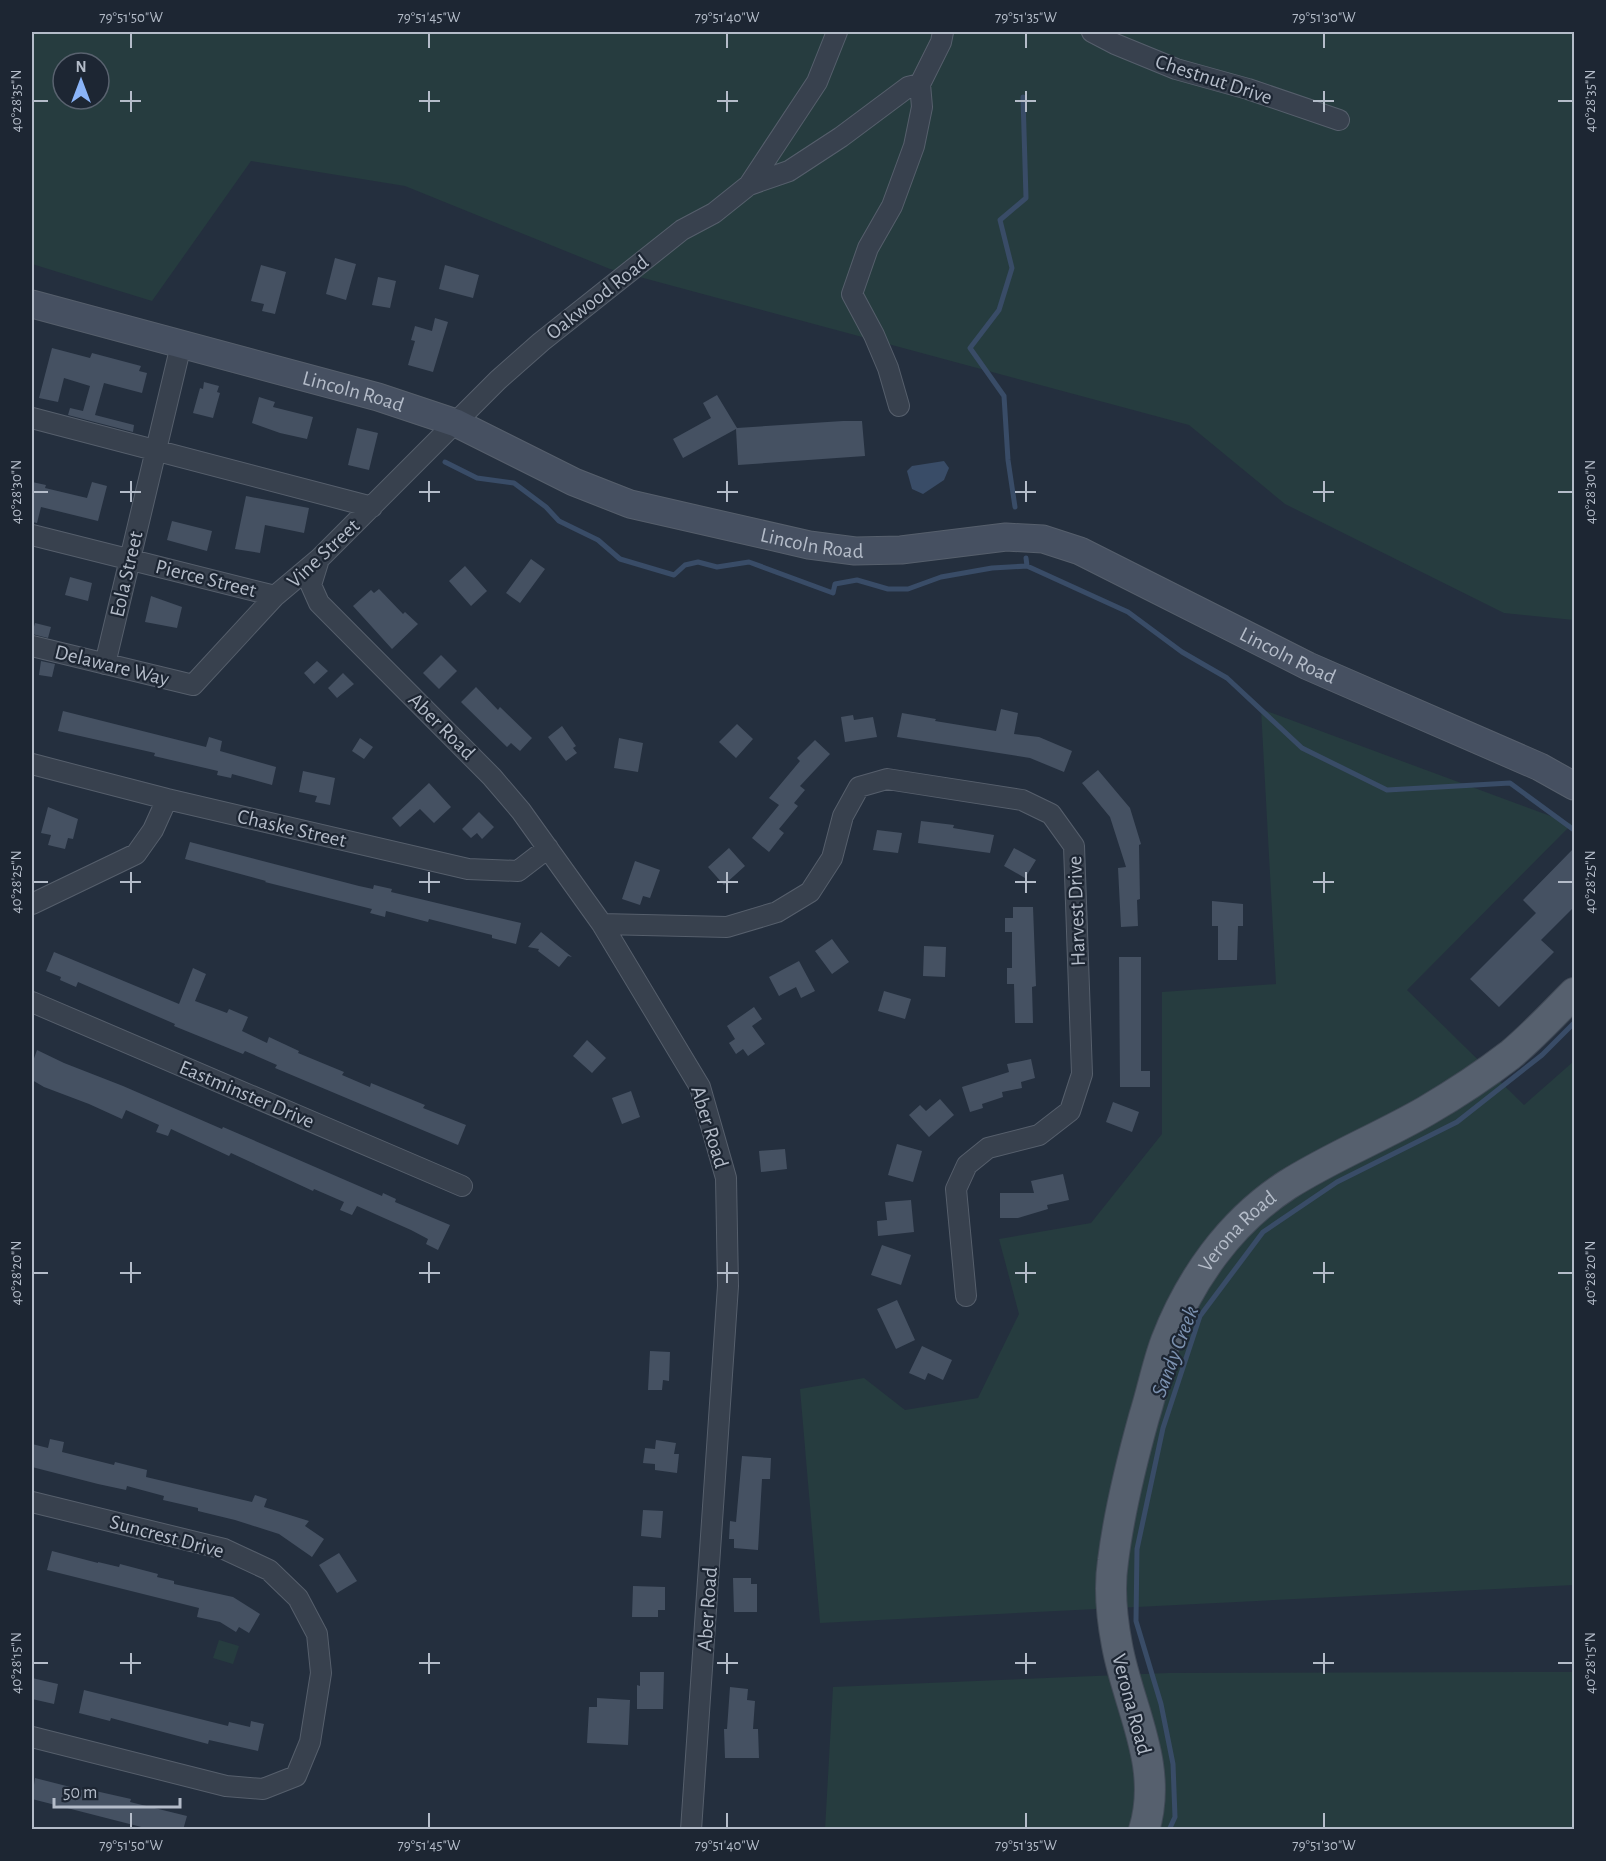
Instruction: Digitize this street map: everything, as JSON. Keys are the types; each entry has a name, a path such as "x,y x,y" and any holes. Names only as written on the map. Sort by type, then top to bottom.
{"main road":[{"name":"Verona Road","path":"1144,1830 1150,1802 1151,1783 1148,1762 1117,1645 1111,1576 1116,1536 1131,1465 1165,1344 1179,1310 1198,1275 1216,1251 1259,1207 1287,1186 1428,1110 1470,1083 1510,1054 1575,993"}],"street":[{"path":"749,185 817,82 837,32"},
{"path":"899,406 888,368 874,335 852,294 868,248 892,206 914,146 922,107 920,84 941,42 943,32"},
{"name":"Chestnut Drive","path":"1092,32 1176,69 1248,89 1339,120"},
{"path":"749,185 789,171 841,137 908,87 920,84"},
{"name":"Oakwood Road","path":"456,423 498,380 541,342 682,230 714,213 749,185"},
{"name":"Lincoln Road","path":"32,304 378,397 456,423 574,482 630,504 809,545 855,551 901,550 1006,537 1043,539 1080,551 1308,666 1540,767 1575,786"},
{"name":"Eola Street","path":"105,664 181,345"},
{"path":"32,418 372,507"},
{"name":"Vine Street","path":"193,685 275,596 318,559 456,423"},
{"name":"Pierce Street","path":"32,535 275,596"},
{"name":"Aber Road","path":"318,559 311,585 318,603 492,777 548,848 602,924 700,1087 726,1178 728,1286 691,1830"},
{"name":"Delaware Way","path":"32,646 193,685"},
{"name":"Chaske Street","path":"32,764 167,799 468,869 518,872 548,848"},
{"name":"Harvest Drive","path":"602,924 727,927 777,912 810,892 832,858 843,816 860,787 887,779 1022,800 1051,814 1074,846 1082,1074 1070,1111 1039,1135 988,1148 967,1165 956,1189 966,1296"},
{"path":"32,904 136,854 153,830 167,799"},
{"name":"Eastminster Drive","path":"32,1002 462,1186"},
{"name":"Suncrest Drive","path":"32,1502 224,1549 269,1570 298,1598 317,1634 321,1673 310,1742 296,1776 263,1789 226,1786 32,1737"}],"green space":[{"path":"32,32 1574,32 1574,620 1504,613 1285,504 1189,425 610,269 405,186 251,161 152,301 32,264"},
{"path":"1261,709 1572,824 1407,990 1524,1105 1574,1061 1574,1585 820,1623 800,1389 864,1378 905,1410 978,1398 1019,1314 999,1239 1091,1223 1162,1134 1162,992 1276,984"},
{"path":"219,1640 239,1646 233,1664 213,1658"},
{"path":"1574,1672 1574,1829 825,1830 833,1687 1168,1673"}],"water":[{"path":"944,461 949,468 944,480 923,494 912,489 907,471 912,466"}],"building":[{"path":"335,258 356,264 346,300 326,294"},
{"path":"261,265 286,272 275,314 262,311 264,304 251,301"},
{"path":"445,265 479,275 473,298 439,289"},
{"path":"378,277 396,281 390,308 372,305"},
{"path":"435,318 448,322 433,372 408,365 415,341 411,340 415,326 432,331"},
{"path":"52,348 90,358 92,353 141,366 139,371 147,373 142,393 104,383 95,415 134,425 133,432 68,415 70,408 83,411 90,386 64,378 58,402 39,398"},
{"path":"204,382 219,386 217,392 220,393 213,418 193,413"},
{"path":"717,395 737,428 862,421 865,456 738,465 736,429 683,458 673,439 711,418 703,403"},
{"path":"259,397 275,402 273,407 313,417 307,439 252,423"},
{"path":"357,428 378,433 369,470 348,465"},
{"path":"32,482 46,485 45,488 87,498 92,482 107,486 98,521 41,507 37,523 32,522"},
{"path":"246,496 309,508 304,533 265,525 260,553 235,549"},
{"path":"172,521 212,531 207,551 167,540"},
{"path":"531,559 545,569 520,603 506,593"},
{"path":"465,566 487,591 471,606 449,581"},
{"path":"70,577 92,583 88,601 65,595"},
{"path":"379,589 403,614 405,612 418,624 392,649 353,606 371,590 374,593"},
{"path":"151,596 182,607 177,628 145,622"},
{"path":"35,623 51,627 48,638 32,634"},
{"path":"441,655 457,671 439,689 423,673"},
{"path":"41,661 55,664 52,677 39,675"},
{"path":"317,661 328,671 314,684 304,673"},
{"path":"343,673 354,684 337,698 328,688"},
{"path":"476,687 498,710 500,707 532,738 520,751 511,743 507,747 461,702"},
{"path":"1001,709 1018,713 1014,734 1039,737 1072,751 1064,772 1030,758 897,737 902,713 996,731"},
{"path":"63,711 206,747 209,737 222,741 220,751 276,767 272,785 232,774 231,778 217,775 218,771 154,756 155,753 58,731"},
{"path":"853,715 854,720 873,717 877,737 845,742 841,717"},
{"path":"737,724 753,739 736,758 719,742"},
{"path":"562,726 576,746 573,748 577,753 566,761 548,737"},
{"path":"360,738 373,747 364,759 352,751"},
{"path":"619,738 643,743 638,772 614,768"},
{"path":"815,740 830,754 800,786 805,790 794,803 798,806 779,829 784,833 769,852 752,838 779,805 769,798 800,761 797,758"},
{"path":"1098,770 1130,808 1141,844 1139,845 1138,926 1121,927 1118,868 1126,867 1110,817 1082,783"},
{"path":"303,771 335,778 330,805 315,802 317,796 299,792"},
{"path":"429,783 451,807 434,823 420,809 400,827 392,818"},
{"path":"48,807 78,819 73,839 68,838 65,849 48,845 51,835 41,833"},
{"path":"479,812 494,827 482,839 477,833 471,838 462,829"},
{"path":"921,821 954,825 953,828 994,835 990,853 918,843"},
{"path":"877,830 902,833 898,853 873,850"},
{"path":"190,842 359,886 373,889 374,885 392,889 391,892 521,923 516,944 492,938 492,935 429,919 428,922 386,911 385,917 370,913 372,909 185,859"},
{"path":"1575,847 1575,906 1541,940 1554,952 1499,1007 1470,979 1536,913 1523,900"},
{"path":"729,848 745,866 724,885 708,867"},
{"path":"1014,848 1036,860 1025,878 1004,866"},
{"path":"635,861 660,870 650,898 643,896 640,905 622,899"},
{"path":"1212,901 1243,904 1243,926 1238,926 1237,960 1218,960 1218,926 1212,926"},
{"path":"1013,907 1033,907 1036,986 1032,987 1033,1023 1015,1023 1014,984 1007,984 1007,968 1012,968 1012,932 1005,932 1005,918 1013,918"},
{"path":"541,932 572,957 568,956 559,967 538,951 539,949 528,947"},
{"path":"832,939 849,962 832,974 815,951"},
{"path":"924,946 946,947 945,977 923,976"},
{"path":"54,952 179,1004 193,968 206,974 195,1001 227,1013 229,1009 248,1017 242,1031 267,1043 269,1037 299,1051 298,1053 344,1072 342,1075 370,1087 371,1083 425,1105 423,1108 466,1125 458,1145 275,1068 277,1065 245,1051 243,1054 174,1026 175,1024 78,982 76,987 60,980 61,977 46,971"},
{"path":"1119,957 1141,957 1141,1071 1150,1071 1150,1087 1120,1087"},
{"path":"799,961 815,991 801,998 796,987 779,996 769,977"},
{"path":"884,991 911,999 905,1019 878,1011"},
{"path":"754,1007 762,1019 752,1026 765,1044 748,1056 743,1049 736,1054 729,1043 735,1039 727,1026"},
{"path":"587,1040 606,1058 592,1073 573,1056"},
{"path":"37,1050 382,1196 383,1193 396,1199 395,1202 450,1225 438,1250 426,1244 428,1239 411,1230 357,1206 352,1215 340,1210 344,1202 314,1189 313,1191 231,1153 229,1156 171,1129 168,1136 156,1132 159,1125 126,1110 122,1119 44,1087 32,1080 32,1064"},
{"path":"1031,1059 1035,1078 1021,1082 1022,1088 1002,1092 1003,1097 982,1104 983,1108 970,1112 962,1087 1009,1072 1007,1064"},
{"path":"631,1091 640,1117 622,1124 612,1098"},
{"path":"940,1099 954,1115 929,1137 909,1115 920,1105 926,1111"},
{"path":"1113,1102 1139,1112 1132,1132 1106,1122"},
{"path":"897,1144 922,1151 913,1182 888,1175"},
{"path":"785,1149 787,1169 761,1172 759,1151"},
{"path":"1063,1174 1069,1200 1047,1205 1048,1209 1018,1218 1000,1218 1000,1193 1034,1193 1031,1181"},
{"path":"911,1200 914,1232 878,1236 877,1221 887,1220 885,1202"},
{"path":"882,1245 911,1255 901,1285 871,1275"},
{"path":"897,1300 915,1340 896,1349 877,1309"},
{"path":"922,1346 952,1360 943,1380 928,1373 925,1380 909,1373"},
{"path":"650,1351 670,1352 669,1381 663,1380 662,1390 648,1390"},
{"path":"50,1439 64,1442 62,1452 114,1465 115,1462 147,1470 146,1477 252,1502 255,1495 267,1499 264,1507 309,1521 305,1526 324,1539 312,1557 279,1534 198,1511 198,1508 163,1500 164,1496 127,1486 126,1490 98,1484 32,1467 32,1444 48,1448"},
{"path":"656,1440 676,1443 674,1454 679,1454 677,1473 655,1470 655,1464 643,1463 645,1448 655,1449"},
{"path":"742,1456 771,1458 770,1479 762,1479 758,1550 734,1548 734,1539 729,1539 730,1521 736,1522"},
{"path":"643,1510 663,1511 661,1538 641,1536"},
{"path":"52,1551 98,1563 119,1567 120,1564 158,1574 157,1577 174,1581 174,1584 233,1597 260,1614 249,1633 239,1627 236,1632 220,1622 197,1617 199,1608 47,1570"},
{"path":"339,1553 357,1581 337,1593 319,1565"},
{"path":"733,1578 751,1578 751,1584 757,1584 757,1612 734,1612"},
{"path":"633,1586 665,1587 665,1610 658,1610 658,1617 632,1617"},
{"path":"640,1672 664,1672 663,1709 637,1709 637,1685 640,1686"},
{"path":"32,1678 58,1684 54,1704 32,1699"},
{"path":"730,1687 748,1689 747,1700 755,1701 753,1729 758,1729 759,1758 725,1758 724,1729 727,1729"},
{"path":"84,1690 228,1726 229,1722 250,1727 251,1721 264,1724 258,1751 209,1740 208,1744 111,1718 110,1721 79,1713"},
{"path":"597,1698 630,1700 628,1745 587,1743 589,1707 597,1707"},
{"path":"35,1778 90,1792 91,1790 131,1799 130,1802 187,1816 183,1830 153,1830 32,1799"}],"waterway":[{"path":"1015,507 1008,460 1004,396 970,348 999,310 1012,268 1000,220 1026,198 1023,97"},
{"path":"445,462 477,478 514,483 546,507 559,521 598,540 620,559 674,575 685,565 698,562 717,567 749,562 833,593 835,584 857,580 888,589 908,589 941,577 992,568 1027,566"},
{"path":"1026,558 1027,566 1128,612 1182,652 1227,678 1302,748 1387,790 1510,783 1574,830"},
{"name":"Sandy Creek","path":"1169,1830 1175,1817 1173,1764 1161,1704 1136,1621 1137,1549 1163,1428 1200,1316 1263,1232 1337,1182 1457,1122 1542,1055 1574,1023"}]}
